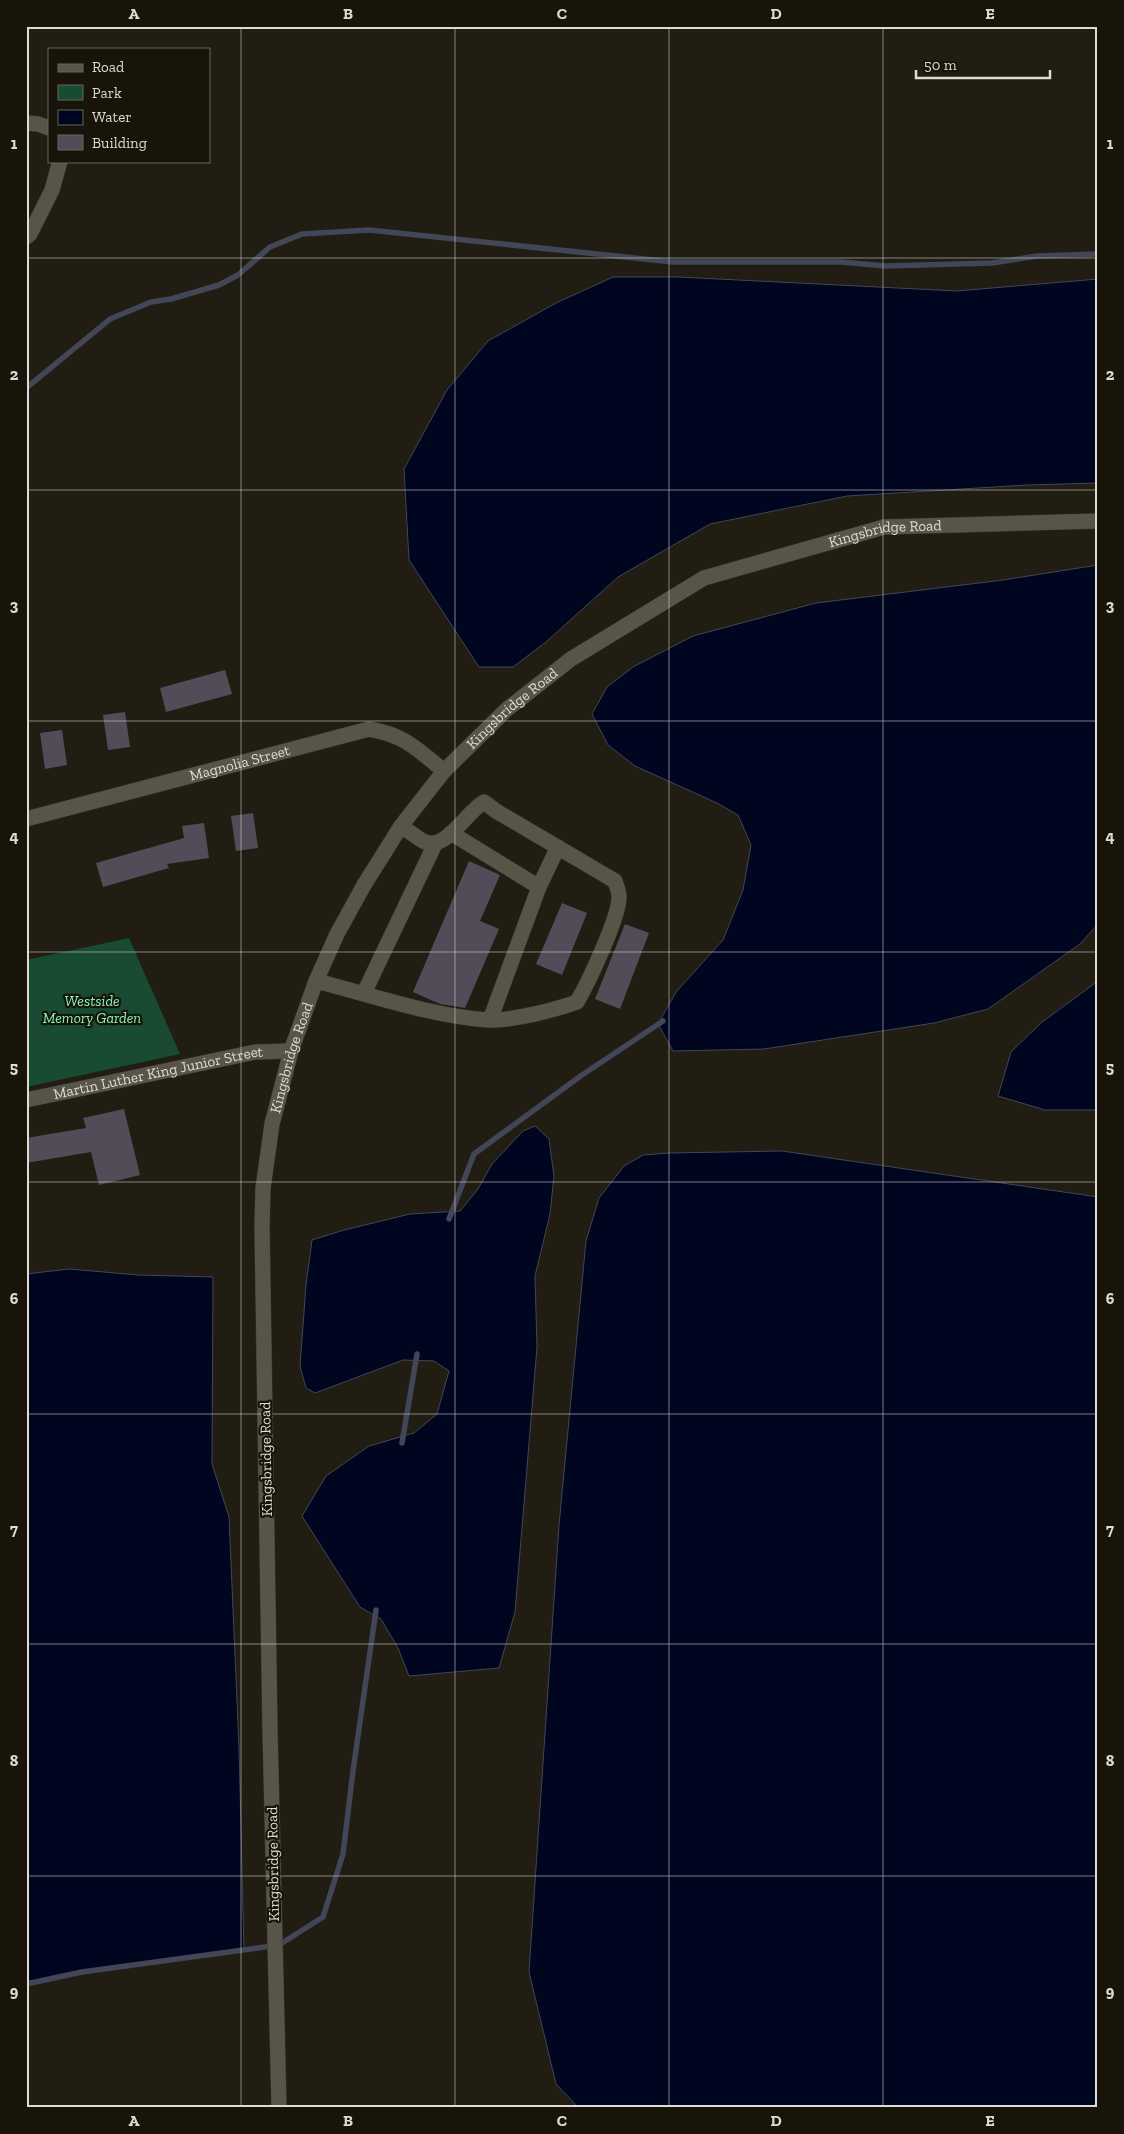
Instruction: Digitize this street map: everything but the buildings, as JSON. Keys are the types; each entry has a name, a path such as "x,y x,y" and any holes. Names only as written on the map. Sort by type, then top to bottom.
{"street":[{"path":"26,123 48,128"},
{"path":"26,236 30,234 52,190 60,162"},
{"name":"Kingsbridge Road","path":"279,2108 270,1730 263,1188 272,1124 291,1051 316,981 337,934 364,884 401,826 444,771 506,710 571,659 704,578 884,527 1098,521"},
{"name":"Magnolia Street","path":"26,819 369,729 388,732 403,738 444,771"},
{"path":"316,981 410,1006 490,1020 558,1009 577,1002 589,980 614,916 619,896 615,880 496,811 484,802 475,807 444,840 435,844 425,842 401,826"},
{"path":"451,833 539,887"},
{"path":"364,994 435,844"},
{"path":"490,1020 539,887 558,847"},
{"name":"Martin Luther King Junior Street","path":"26,1100 255,1052 291,1051"}],"green space":[{"name":"Westside Memory Garden","path":"129,938 180,1054 26,1087 26,960"}],"water":[{"path":"613,277 678,277 957,291 1098,279 1098,483 1027,485 847,496 710,524 618,577 546,642 513,667 479,667 409,560 404,469 447,390 488,341 556,303"},
{"path":"1098,565 1098,924 1080,944 988,1009 934,1023 764,1049 673,1051 658,1024 676,992 723,940 743,890 751,845 738,815 717,803 635,766 608,745 592,714 607,687 633,667 693,636 816,603 1003,580"},
{"path":"1098,981 1098,1110 1045,1110 998,1096 1011,1052 1042,1022"},
{"path":"535,1126 549,1139 554,1176 550,1214 535,1276 537,1347 515,1612 499,1668 409,1676 398,1648 381,1619 360,1607 302,1516 326,1476 369,1446 414,1433 437,1414 449,1371 434,1361 403,1360 315,1393 306,1388 300,1366 306,1285 312,1240 410,1214 460,1211 478,1189 492,1164 523,1131"},
{"path":"782,1151 1098,1197 1098,2104 1086,2108 579,2108 556,2084 529,1972 559,1525 586,1241 599,1198 624,1166 643,1155"},
{"path":"69,1269 138,1275 213,1277 212,1464 229,1517 239,1747 244,1950 82,1972 26,1984 26,1274"}],"waterway":[{"path":"26,388 110,319 151,302 171,299 219,285 238,275 270,247 302,234 369,230 673,262 841,262 886,266 992,263 1037,256 1098,254"},
{"path":"449,1219 474,1154 582,1075 663,1021"},
{"path":"402,1443 417,1354"},
{"path":"26,1984 82,1972 279,1945 323,1917 343,1854 376,1610"}]}
